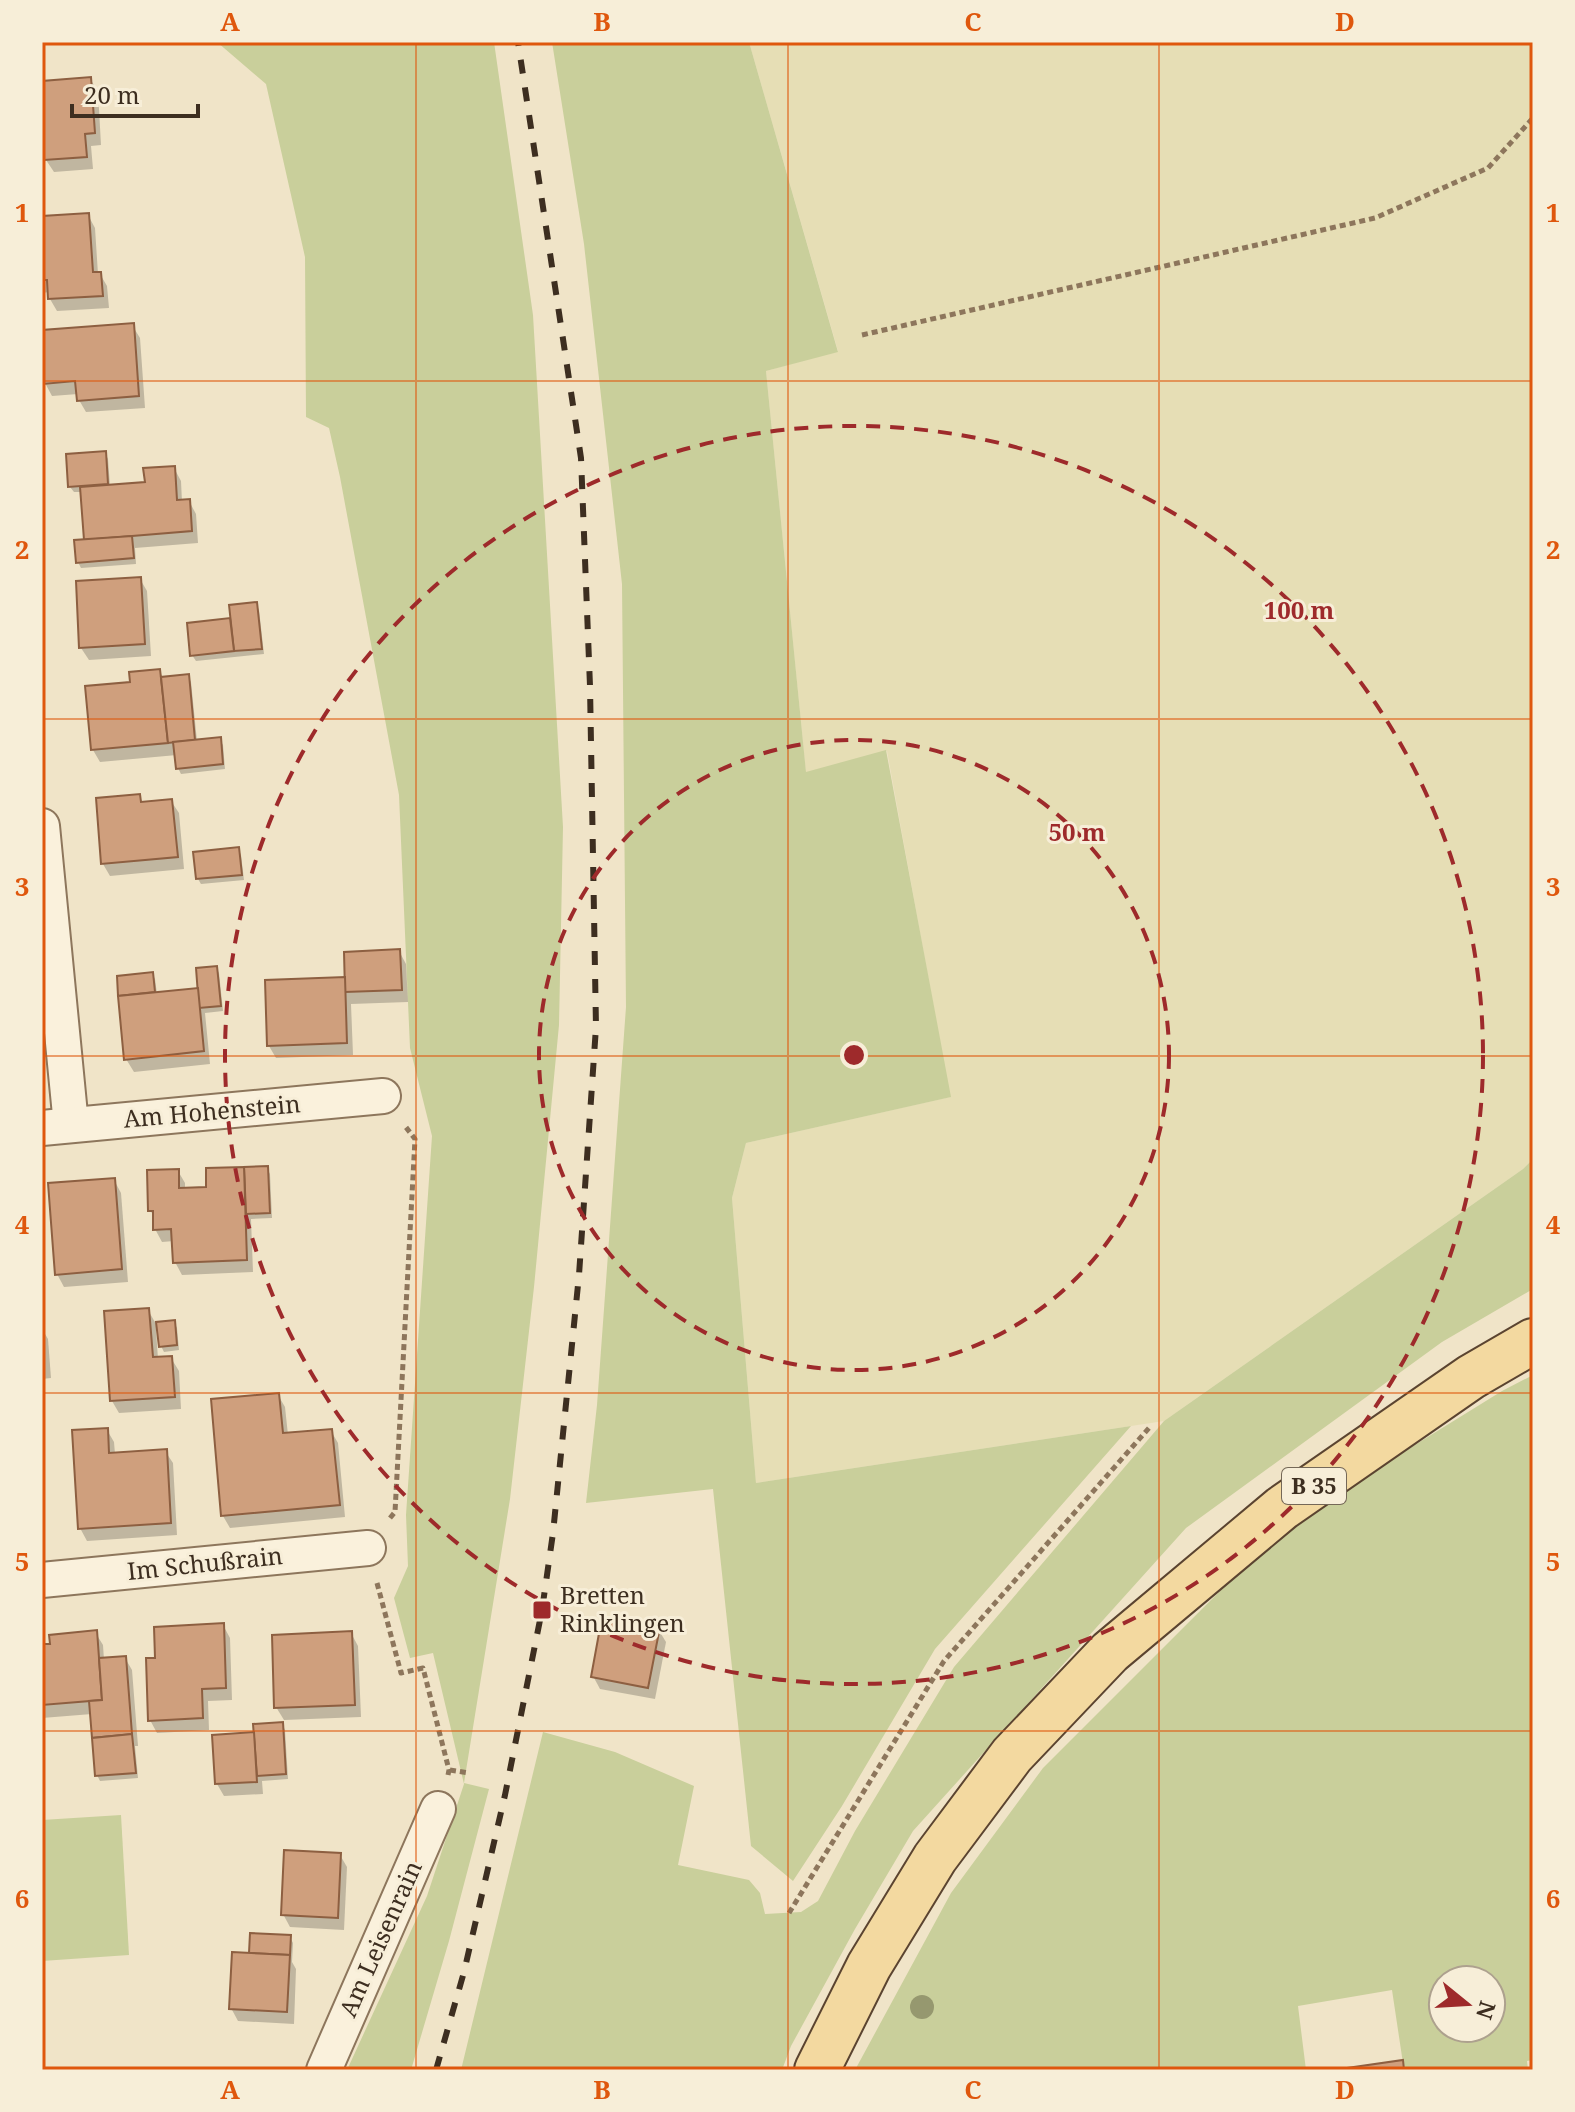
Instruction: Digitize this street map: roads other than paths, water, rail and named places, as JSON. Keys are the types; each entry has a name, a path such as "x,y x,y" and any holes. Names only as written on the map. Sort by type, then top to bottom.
{"main road":[{"name":"B 35","path":"817,2070 869,1966 935,1858 1012,1755 1110,1652 1282,1508 1471,1377 1533,1341"}],"street":[{"path":"42,826 56,1126"},
{"name":"Am Hohenstein","path":"56,1126 383,1096"},
{"name":"Im Schußrain","path":"42,1580 368,1548"},
{"name":"Am Leisenrain","path":"324,2070 438,1809"}],"railway":[{"path":"436,2070 464,1972 505,1795 542,1610 553,1533 579,1275 596,1027 590,686 581,458 518,42"}],"place":[{"name":"Bretten Rinklingen","path":"542,1610"}]}
